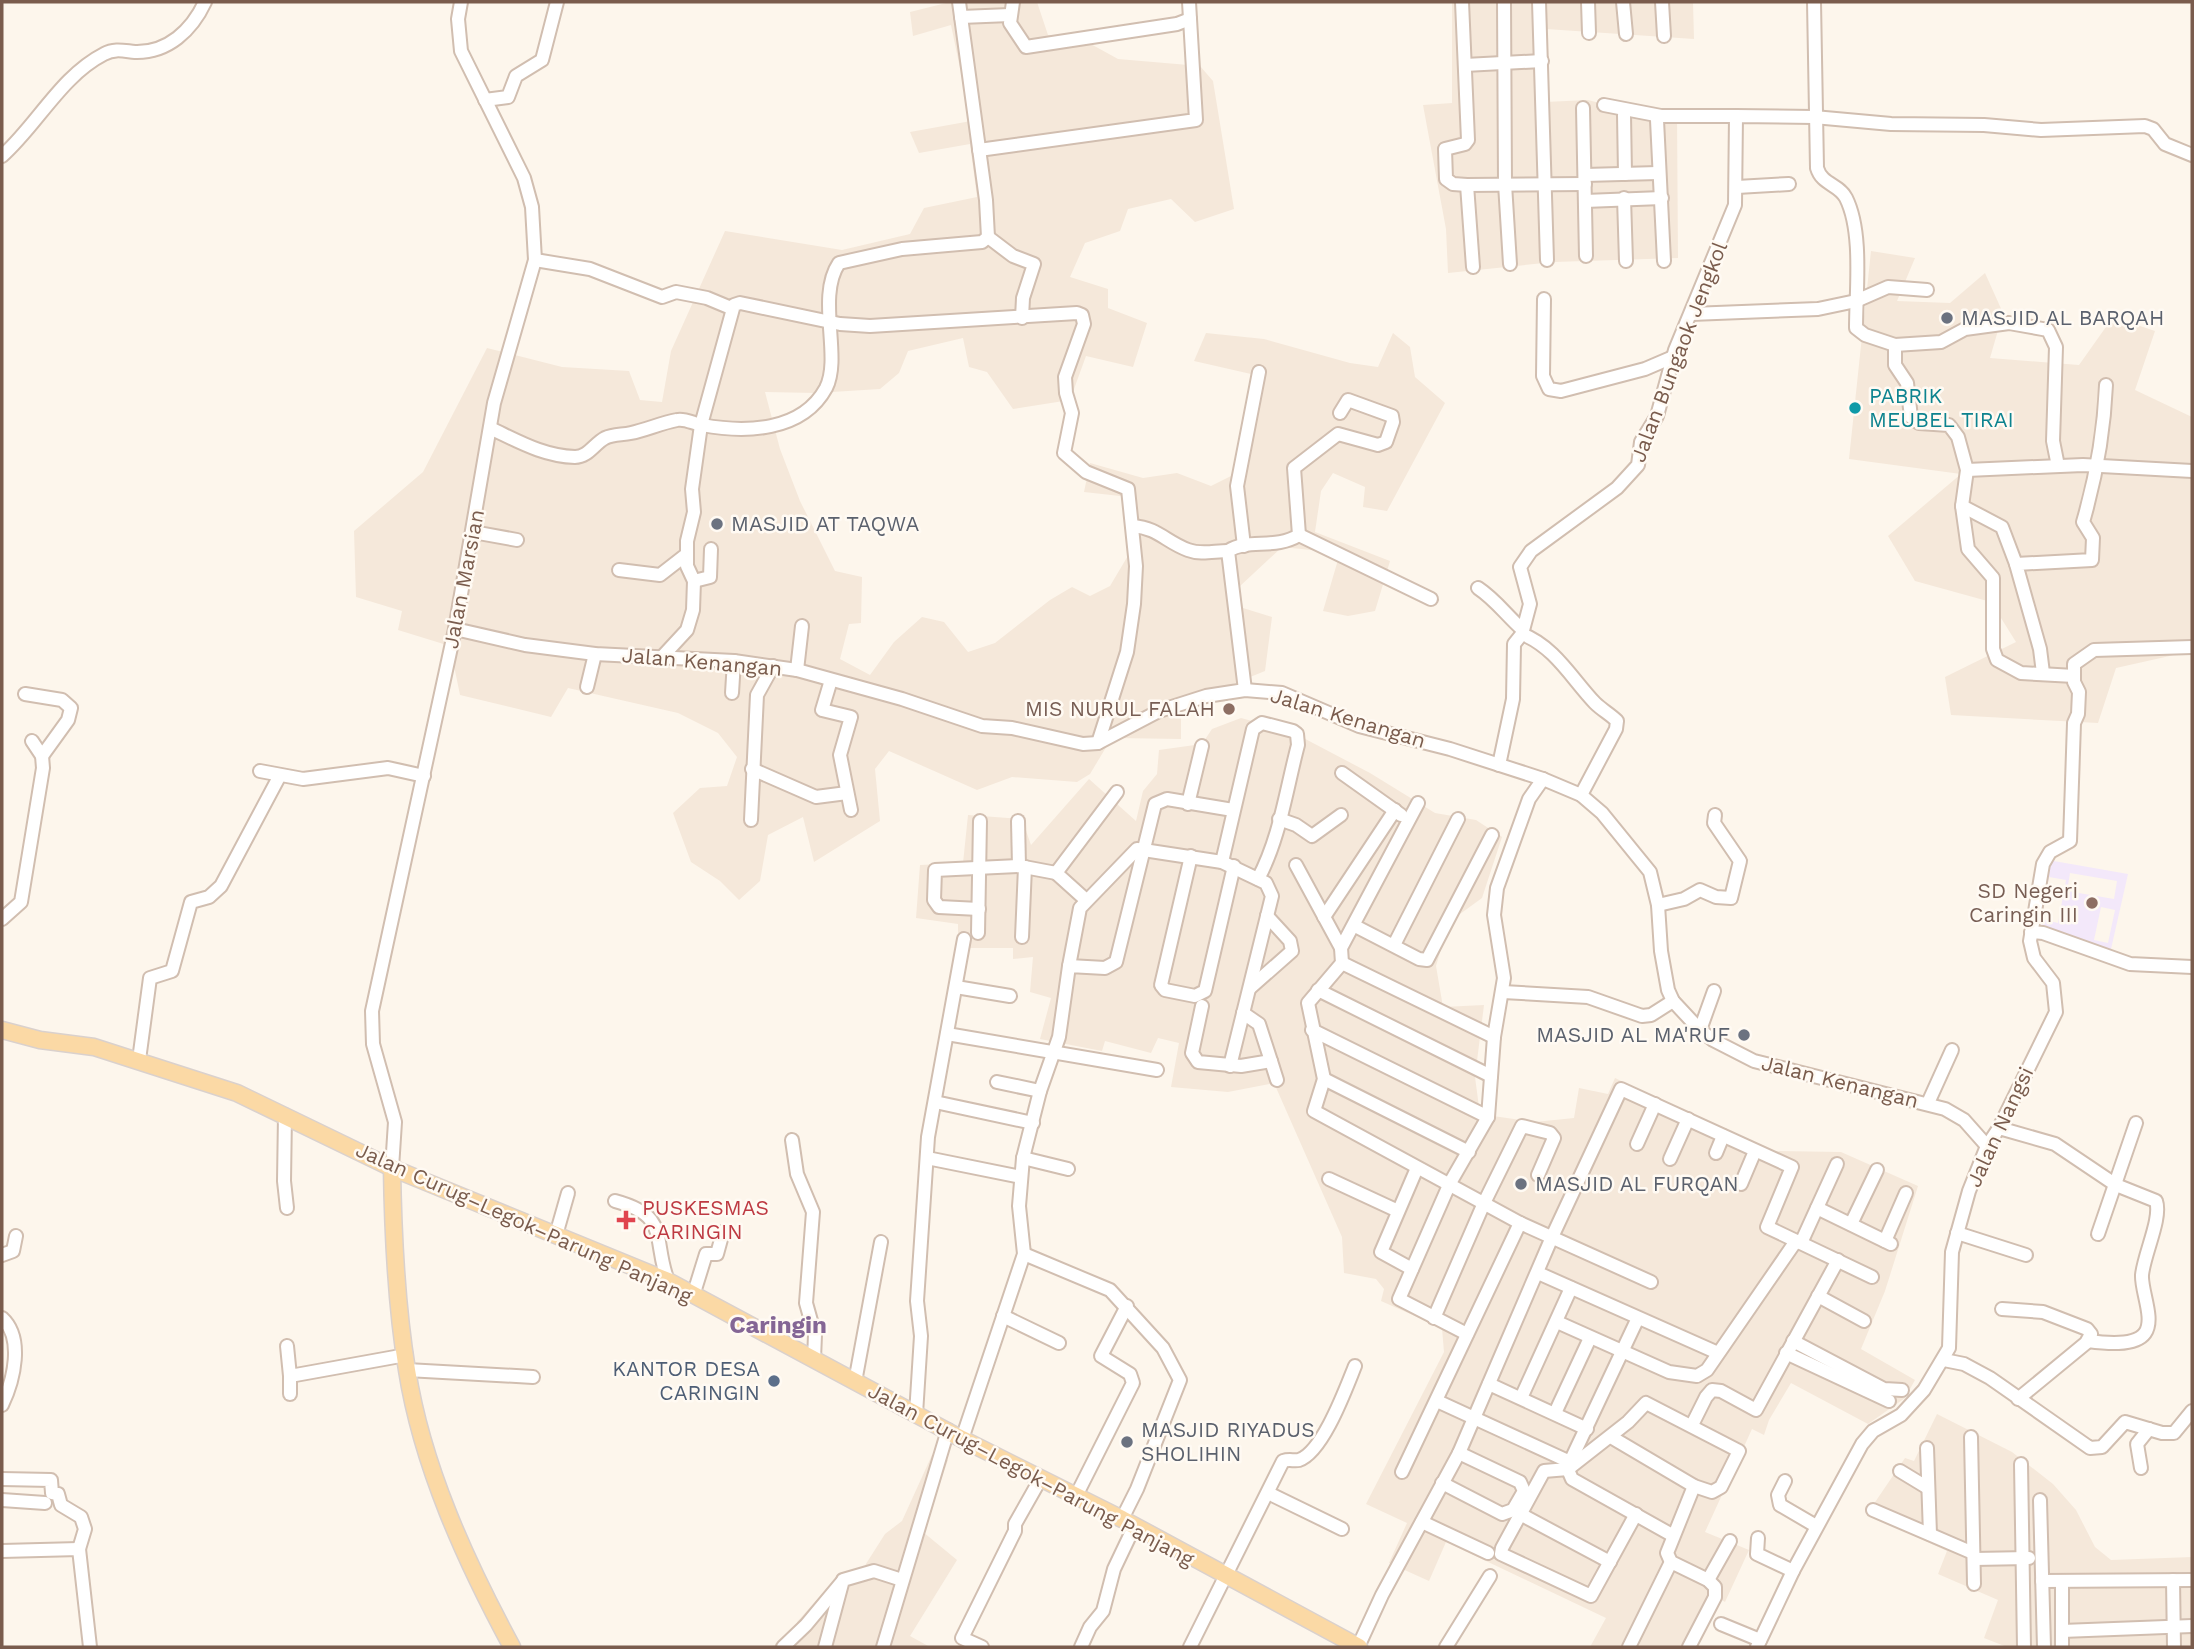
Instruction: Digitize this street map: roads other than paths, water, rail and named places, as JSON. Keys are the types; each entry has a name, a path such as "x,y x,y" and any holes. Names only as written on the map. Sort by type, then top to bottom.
{"main road":[{"name":"Jalan Curug–Legok–Parung Panjang","path":"2,1030 40,1040 94,1047 236,1093 392,1168 668,1281 855,1382 1128,1523 1340,1642 1359,1647"},
{"path":"392,1168 392,1222 406,1362 422,1432 474,1572 512,1647"}],"street":[{"path":"2,156 67,83 104,53 121,49 151,50 174,42 186,32 205,2"},
{"name":"Jalan Marsian","path":"392,1168 396,1122 373,1044 371,1021 455,629 490,428 535,260 533,217 524,178 461,51 458,19 461,2"},
{"path":"485,100 508,97 516,76 542,60 557,2"},
{"path":"959,2 988,237 1013,257 1034,264 1023,298 1022,318"},
{"path":"1013,2 1010,25 1020,33 1022,43 1026,47 1177,24 1190,19"},
{"path":"979,150 1196,120 1189,2"},
{"path":"1462,2 1468,139 1465,144 1447,147 1445,163 1448,181 1467,185 1544,183 1658,173"},
{"path":"1504,2 1505,184 1510,264"},
{"path":"1539,2 1546,260"},
{"path":"1588,2 1589,33"},
{"path":"1623,2 1626,34"},
{"path":"1662,2 1664,36"},
{"path":"1814,2 1814,117 1819,174 1826,183 1841,191 1850,211 1855,239 1857,331 1895,345 1941,342 1965,329 2009,323 2048,330 2056,347 2053,441 2058,466"},
{"path":"961,17 1010,15"},
{"path":"1465,65 1506,65 1542,61"},
{"path":"1604,105 1661,116 1814,117 1891,124 1984,125 2041,131 2145,126 2153,128 2165,144 2192,155"},
{"path":"1583,108 1586,256"},
{"path":"1624,115 1625,174"},
{"name":"Jalan Bungaok Jengkol","path":"1499,765 1513,699 1514,644 1522,632 1530,604 1520,567 1524,559 1617,488 1638,465 1641,442 1657,416 1673,357 1735,205 1736,116"},
{"path":"1657,120 1664,261"},
{"path":"1737,187 1789,184"},
{"path":"1467,185 1473,267"},
{"path":"1624,198 1626,261"},
{"path":"1585,201 1662,198"},
{"path":"490,428 543,453 576,457 585,455 608,436 629,434 680,419 701,425 760,429 779,425 804,410 820,396 829,379 829,320 832,278 837,265 843,260 902,249 982,242 988,237"},
{"path":"535,260 590,269 662,297 676,292 707,298 731,308"},
{"path":"1691,314 1818,309 1857,301 1888,287 1927,290"},
{"path":"1544,299 1542,376 1549,389 1561,391 1644,369 1673,357"},
{"path":"662,657 687,630 693,610 694,581 687,566 693,523 692,489 701,425 731,308 740,303 840,324 888,326 995,316 1022,318 1072,312 1082,315 1084,324 1065,377 1072,413 1064,453 1086,472 1128,489 1136,566 1127,652 1098,743"},
{"path":"1895,345 1895,365 1907,383 1911,417 1919,424 1942,423 1952,427 1961,445 1967,470 1962,506 1968,549 1993,578 1993,649 1997,660 2021,673 2074,676"},
{"path":"1244,547 1237,486 1259,372"},
{"path":"2016,564 2024,561 2092,560 2093,538 2083,522 2098,466 2106,408 2106,385"},
{"path":"1298,535 1295,466 1341,433 1378,445 1385,442 1393,422 1392,416 1352,400 1345,402 1340,413"},
{"path":"1967,470 2098,466 2192,472"},
{"path":"1962,506 2002,527 2016,564 2040,649 2043,673"},
{"path":"1133,526 1152,528 1166,541 1189,551 1228,551 1244,547 1282,545 1298,535"},
{"path":"473,532 517,540"},
{"path":"1298,535 1431,599"},
{"path":"694,581 710,577 711,550"},
{"path":"1228,551 1245,690"},
{"path":"619,570 660,575 687,554"},
{"path":"1478,588 1497,601 1502,612 1522,632 1535,639 1557,659 1597,706 1617,721 1616,729 1581,795"},
{"path":"797,670 802,626"},
{"name":"Jalan Kenangan","path":"455,629 525,645 595,654 734,661 797,670 902,699 982,726 1012,728 1083,744 1098,743 1159,711 1206,696 1245,690 1282,693 1359,726 1450,749 1543,779 1581,795 1602,813 1650,872 1658,905 1661,951 1674,1001 1700,1030 1713,1040 1754,1061 1928,1103 1964,1120 1987,1146"},
{"path":"2192,647 2090,651 2077,660 2074,676 2078,692 2078,714 2074,723 2070,841 2050,852 2043,864 2031,932 2043,933 2130,964 2192,967"},
{"path":"587,687 595,654"},
{"path":"732,694 734,661"},
{"path":"751,820 757,695 773,666"},
{"path":"831,680 822,709 851,717 840,755 850,810"},
{"path":"2,919 21,902 41,779 42,756 68,720 71,708 62,700 25,694"},
{"path":"1191,856 1161,985 1165,990 1195,996 1205,991 1228,864 1233,810 1253,729 1262,723 1293,731 1299,739 1270,855 1258,879"},
{"path":"32,741 42,756"},
{"path":"1188,804 1202,746"},
{"path":"260,771 279,777 322,779 388,768 424,776"},
{"path":"752,769 816,797 847,793"},
{"path":"1342,774 1409,822"},
{"path":"139,1060 150,978 172,971 191,902 209,897 232,871 279,777"},
{"path":"1467,1334 1401,1302 1400,1295 1450,1183 1488,1117 1494,1037 1503,992 1503,959 1494,915 1497,888 1529,799 1543,779"},
{"path":"1056,873 1117,792"},
{"path":"1069,966 1105,968 1116,962 1155,804 1167,799 1233,810"},
{"path":"1341,948 1418,803"},
{"path":"1324,917 1395,810"},
{"path":"1279,819 1312,835 1341,815"},
{"path":"1658,905 1684,899 1700,890 1716,897 1731,898 1740,861 1714,823 1715,816"},
{"path":"1394,945 1458,818"},
{"path":"978,933 980,821"},
{"path":"1018,821 1022,867 1022,937"},
{"path":"1355,926 1419,959 1429,958 1492,835"},
{"path":"883,1647 902,1580 1024,1254 1019,1206 1023,1158 1063,1012 1078,915 1086,900 1137,849 1228,864 1266,883 1271,891 1230,1066"},
{"path":"1296,865 1341,948 1342,963 1308,1003 1324,1079 1314,1111 1520,1223 1651,1282"},
{"path":"979,909 939,907 934,900 933,875 939,867 1022,867 1056,873 1086,900"},
{"path":"1250,988 1292,951 1290,941 1267,916"},
{"name":"Jalan Nangsi","path":"1759,1644 1816,1526 1868,1436 1908,1408 1944,1360 1952,1334 1950,1277 1957,1233 1987,1146 1999,1128 2056,1012 2053,983 2034,958 2031,932"},
{"path":"916,1413 921,1336 917,1301 927,1158 964,939"},
{"path":"1342,963 1494,1037"},
{"path":"956,987 1010,996"},
{"path":"1318,990 1491,1088"},
{"path":"1700,1030 1714,991"},
{"path":"1503,992 1588,997 1642,1016 1651,1015 1674,1001"},
{"path":"1202,1006 1193,1056 1198,1062 1230,1066 1271,1061"},
{"path":"1243,1013 1259,1024 1277,1080"},
{"path":"1312,1030 1488,1117"},
{"path":"947,1034 1157,1070"},
{"path":"1928,1103 1952,1050"},
{"path":"1324,1079 1469,1152"},
{"path":"997,1082 1040,1091"},
{"path":"1359,1647 1459,1453 1552,1237 1621,1089 1794,1168 1767,1227 1872,1277"},
{"path":"935,1102 1032,1123"},
{"path":"1637,1144 1655,1104"},
{"path":"285,1115 284,1181 287,1208"},
{"path":"1670,1159 1688,1119"},
{"path":"2098,1234 2136,1123"},
{"path":"1434,1318 1484,1203 1522,1126 1550,1133 1554,1138 1538,1175"},
{"path":"1999,1128 2055,1144 2116,1185 2153,1198 2158,1206 2142,1273 2142,1291 2149,1324 2145,1333 2136,1340 2088,1340"},
{"path":"1716,1153 1723,1136"},
{"path":"792,1140 797,1174 813,1212 806,1303 815,1335 814,1359"},
{"path":"1741,1184 1755,1151"},
{"path":"927,1158 1021,1177"},
{"path":"1023,1158 1068,1169"},
{"path":"1557,1322 1623,1354 1669,1372 1697,1376 1707,1370 1798,1242 1837,1164"},
{"path":"1412,1269 1381,1254 1417,1168"},
{"path":"1851,1224 1877,1170"},
{"path":"1329,1179 1398,1211"},
{"path":"555,1235 568,1193"},
{"path":"1817,1208 1888,1242 1906,1193"},
{"path":"615,1201 640,1208 650,1217 662,1247 668,1281"},
{"path":"1402,1472 1520,1223"},
{"path":"693,1296 706,1254 717,1254 723,1233"},
{"path":"1957,1233 2026,1255"},
{"path":"2,1255 13,1251 16,1236"},
{"path":"855,1382 881,1242"},
{"path":"1024,1254 1110,1290 1171,1358 1180,1381 1137,1489 1103,1611 1090,1627 1081,1647"},
{"path":"1692,1425 1706,1396 1712,1390 1721,1391 1756,1410 1838,1261"},
{"path":"1538,1273 1637,1320 1718,1353"},
{"path":"1521,1398 1571,1288"},
{"path":"1818,1296 1864,1321"},
{"path":"1076,1496 1133,1383 1130,1374 1103,1360 1100,1355 1127,1306"},
{"path":"2002,1309 2043,1312 2087,1329 2091,1334 2088,1340 2018,1399"},
{"path":"1003,1316 1059,1343"},
{"path":"2,1318 13,1331 15,1348 10,1384 2,1405"},
{"path":"1637,1320 1569,1466 1572,1479 1672,1535"},
{"path":"1555,1413 1590,1338"},
{"path":"287,1346 290,1394"},
{"path":"1790,1347 1884,1389 1902,1390"},
{"path":"1790,1347 1889,1401"},
{"path":"1944,1360 1972,1368 2090,1448 2102,1447 2125,1422 2174,1433 2192,1411"},
{"path":"290,1376 406,1362 533,1377"},
{"path":"1191,1647 1283,1461 1299,1460 1316,1444 1336,1411 1355,1366"},
{"path":"1489,1384 1587,1429"},
{"path":"1437,1401 1569,1466"},
{"path":"1611,1437 1695,1486 1712,1492 1718,1489 1739,1451 1646,1402 1611,1437 1569,1466 1544,1471 1501,1554 1505,1559 1587,1596 1595,1592 1636,1514"},
{"path":"2141,1468 2137,1444 2149,1429"},
{"path":"1972,1437 1974,1584"},
{"path":"1927,1448 1930,1534"},
{"path":"1442,1483 1502,1514 1513,1510 1524,1491 1520,1482 1459,1453"},
{"path":"2021,1464 2024,1647"},
{"path":"1900,1471 1928,1488"},
{"path":"982,1647 962,1638 1015,1531 1015,1524 1041,1478"},
{"path":"2,1479 51,1480 52,1493 58,1494 61,1505 81,1517 85,1529 79,1549 90,1647"},
{"path":"1785,1481 1778,1495 1780,1505 1816,1526"},
{"path":"1689,1647 1715,1597 1715,1587 1708,1580 1671,1562 1667,1553 1672,1535 1695,1486"},
{"path":"1268,1493 1342,1529"},
{"path":"2,1500 45,1503"},
{"path":"2040,1500 2044,1647"},
{"path":"1872,1510 1974,1556 2042,1558"},
{"path":"1520,1514 1610,1562"},
{"path":"1422,1522 1488,1553"},
{"path":"1758,1538 1757,1554 1793,1571"},
{"path":"1708,1580 1730,1541"},
{"path":"2,1551 79,1549"},
{"path":"1629,1647 1671,1562"},
{"path":"783,1647 806,1625 843,1580 874,1571 902,1580"},
{"path":"1446,1647 1490,1576"},
{"path":"825,1647 843,1580"},
{"path":"2173,1580 2174,1647"},
{"path":"2042,1581 2192,1580"},
{"path":"2062,1581 2062,1647"},
{"path":"1721,1623 1759,1644"},
{"path":"2062,1631 2192,1626"}],"place":[{"name":"MASJID AL BARQAH","path":"1947,318"},
{"name":"PABRIK MEUBEL TIRAI","path":"1855,408"},
{"name":"MASJID AT TAQWA","path":"717,524"},
{"name":"MIS NURUL FALAH","path":"1229,709"},
{"name":"SD Negeri Caringin III","path":"2092,903"},
{"name":"MASJID AL MA'RUF","path":"1744,1035"},
{"name":"MASJID AL FURQAN","path":"1521,1184"},
{"name":"PUSKESMAS CARINGIN","path":"626,1220"},
{"name":"KANTOR DESA CARINGIN","path":"774,1381"},
{"name":"MASJID RIYADUS SHOLIHIN","path":"1127,1442"}],"district":[{"name":"Caringin","path":"778,1325"}]}
